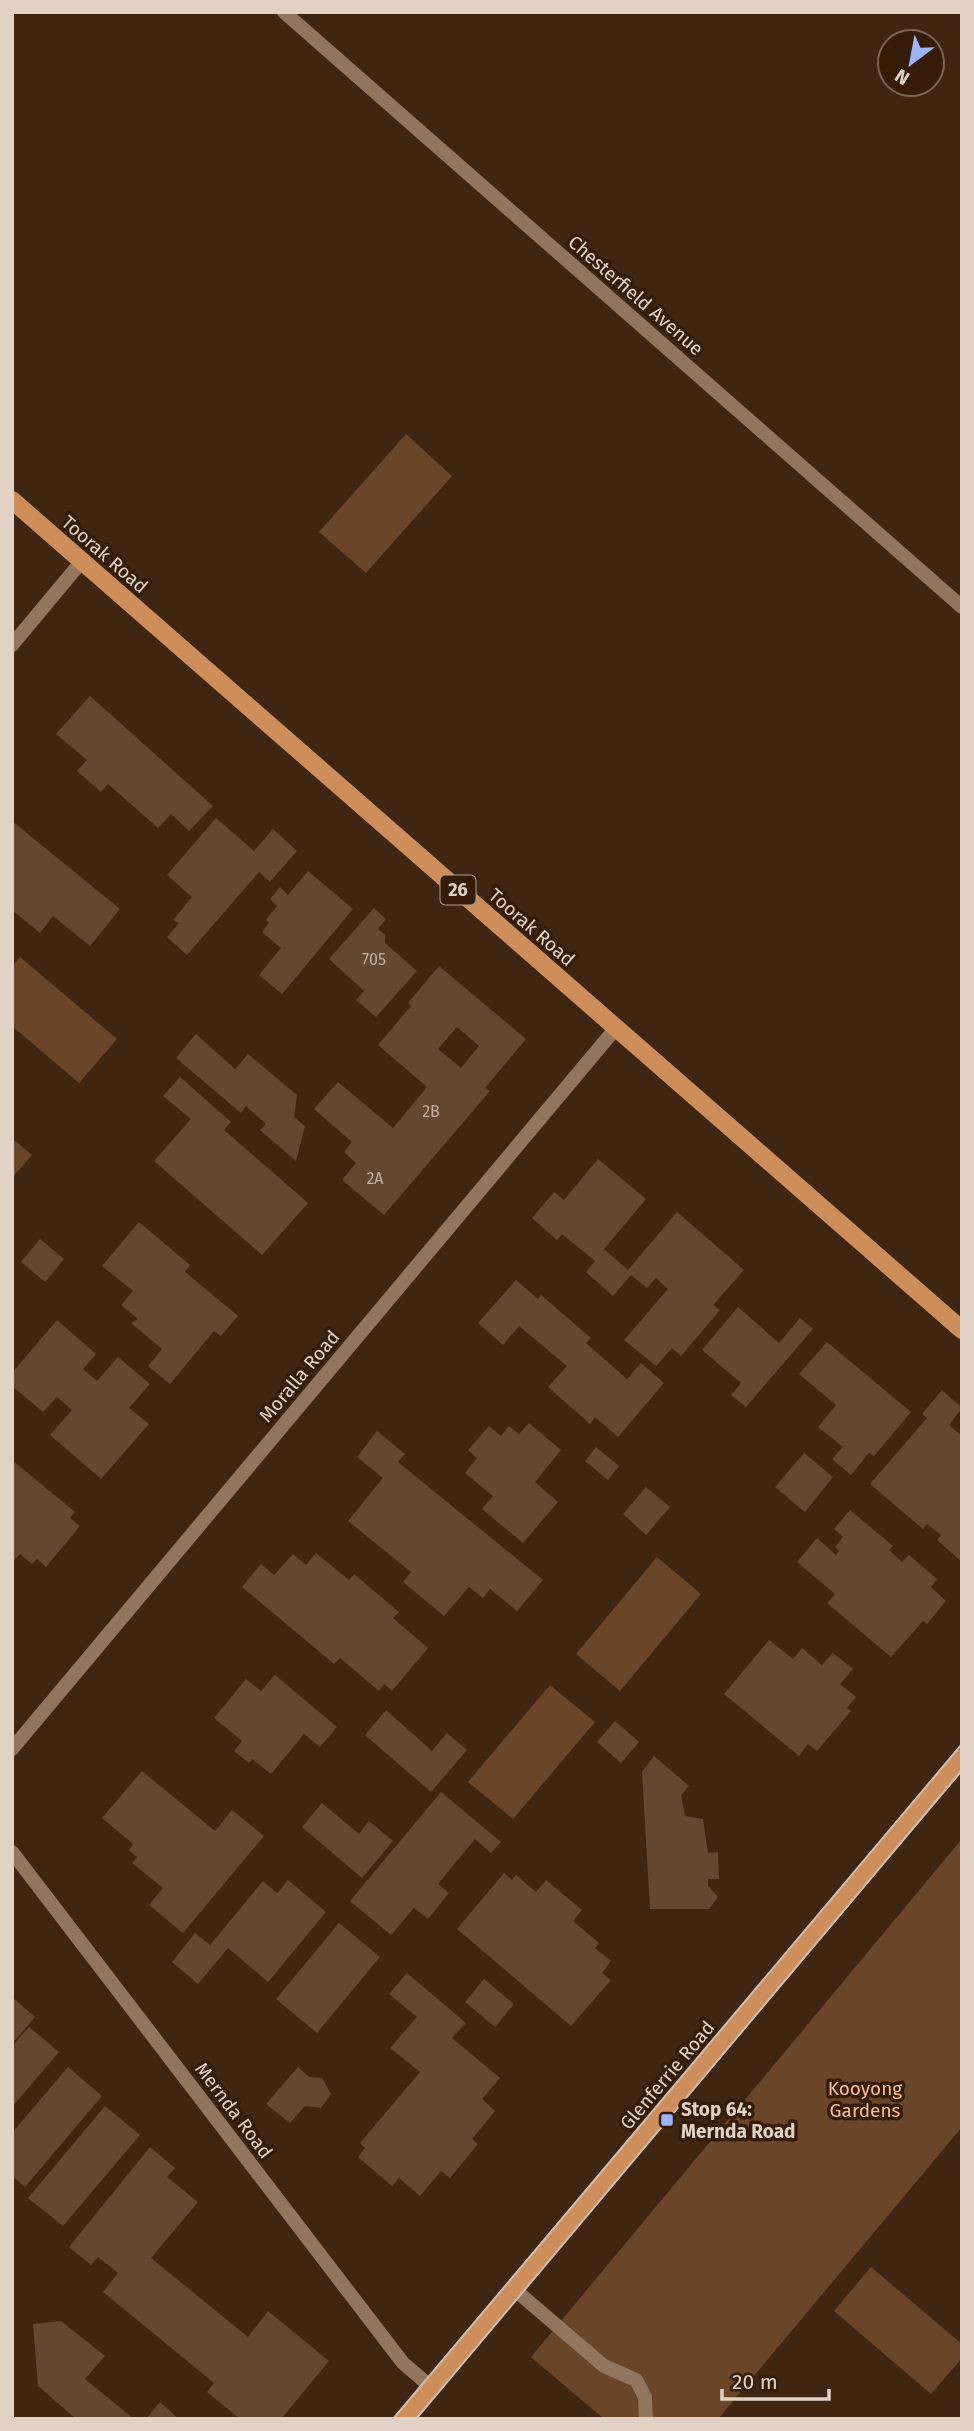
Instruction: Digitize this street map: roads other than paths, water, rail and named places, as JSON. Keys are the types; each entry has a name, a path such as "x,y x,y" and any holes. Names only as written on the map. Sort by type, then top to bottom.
{"main road":[{"name":"Toorak Road","path":"12,500 962,1330"},
{"name":"Glenferrie Road","path":"404,2419 962,1758"}],"street":[{"name":"Chesterfield Avenue","path":"284,12 962,607"},
{"path":"12,645 82,561"},
{"name":"Moralla Road","path":"12,1749 616,1028"},
{"name":"Mernda Road","path":"12,1852 402,2363 431,2387"},
{"path":"514,2289 604,2366 636,2380 645,2397 646,2419"}],"tram line":[{"path":"393,2419 962,1744"},
{"path":"416,2419 962,1770"}],"place":[{"name":"Stop 64: Mernda Road","path":"667,2120"}],"park label":[{"name":"Kooyong Gardens","path":"865,2099"}]}
